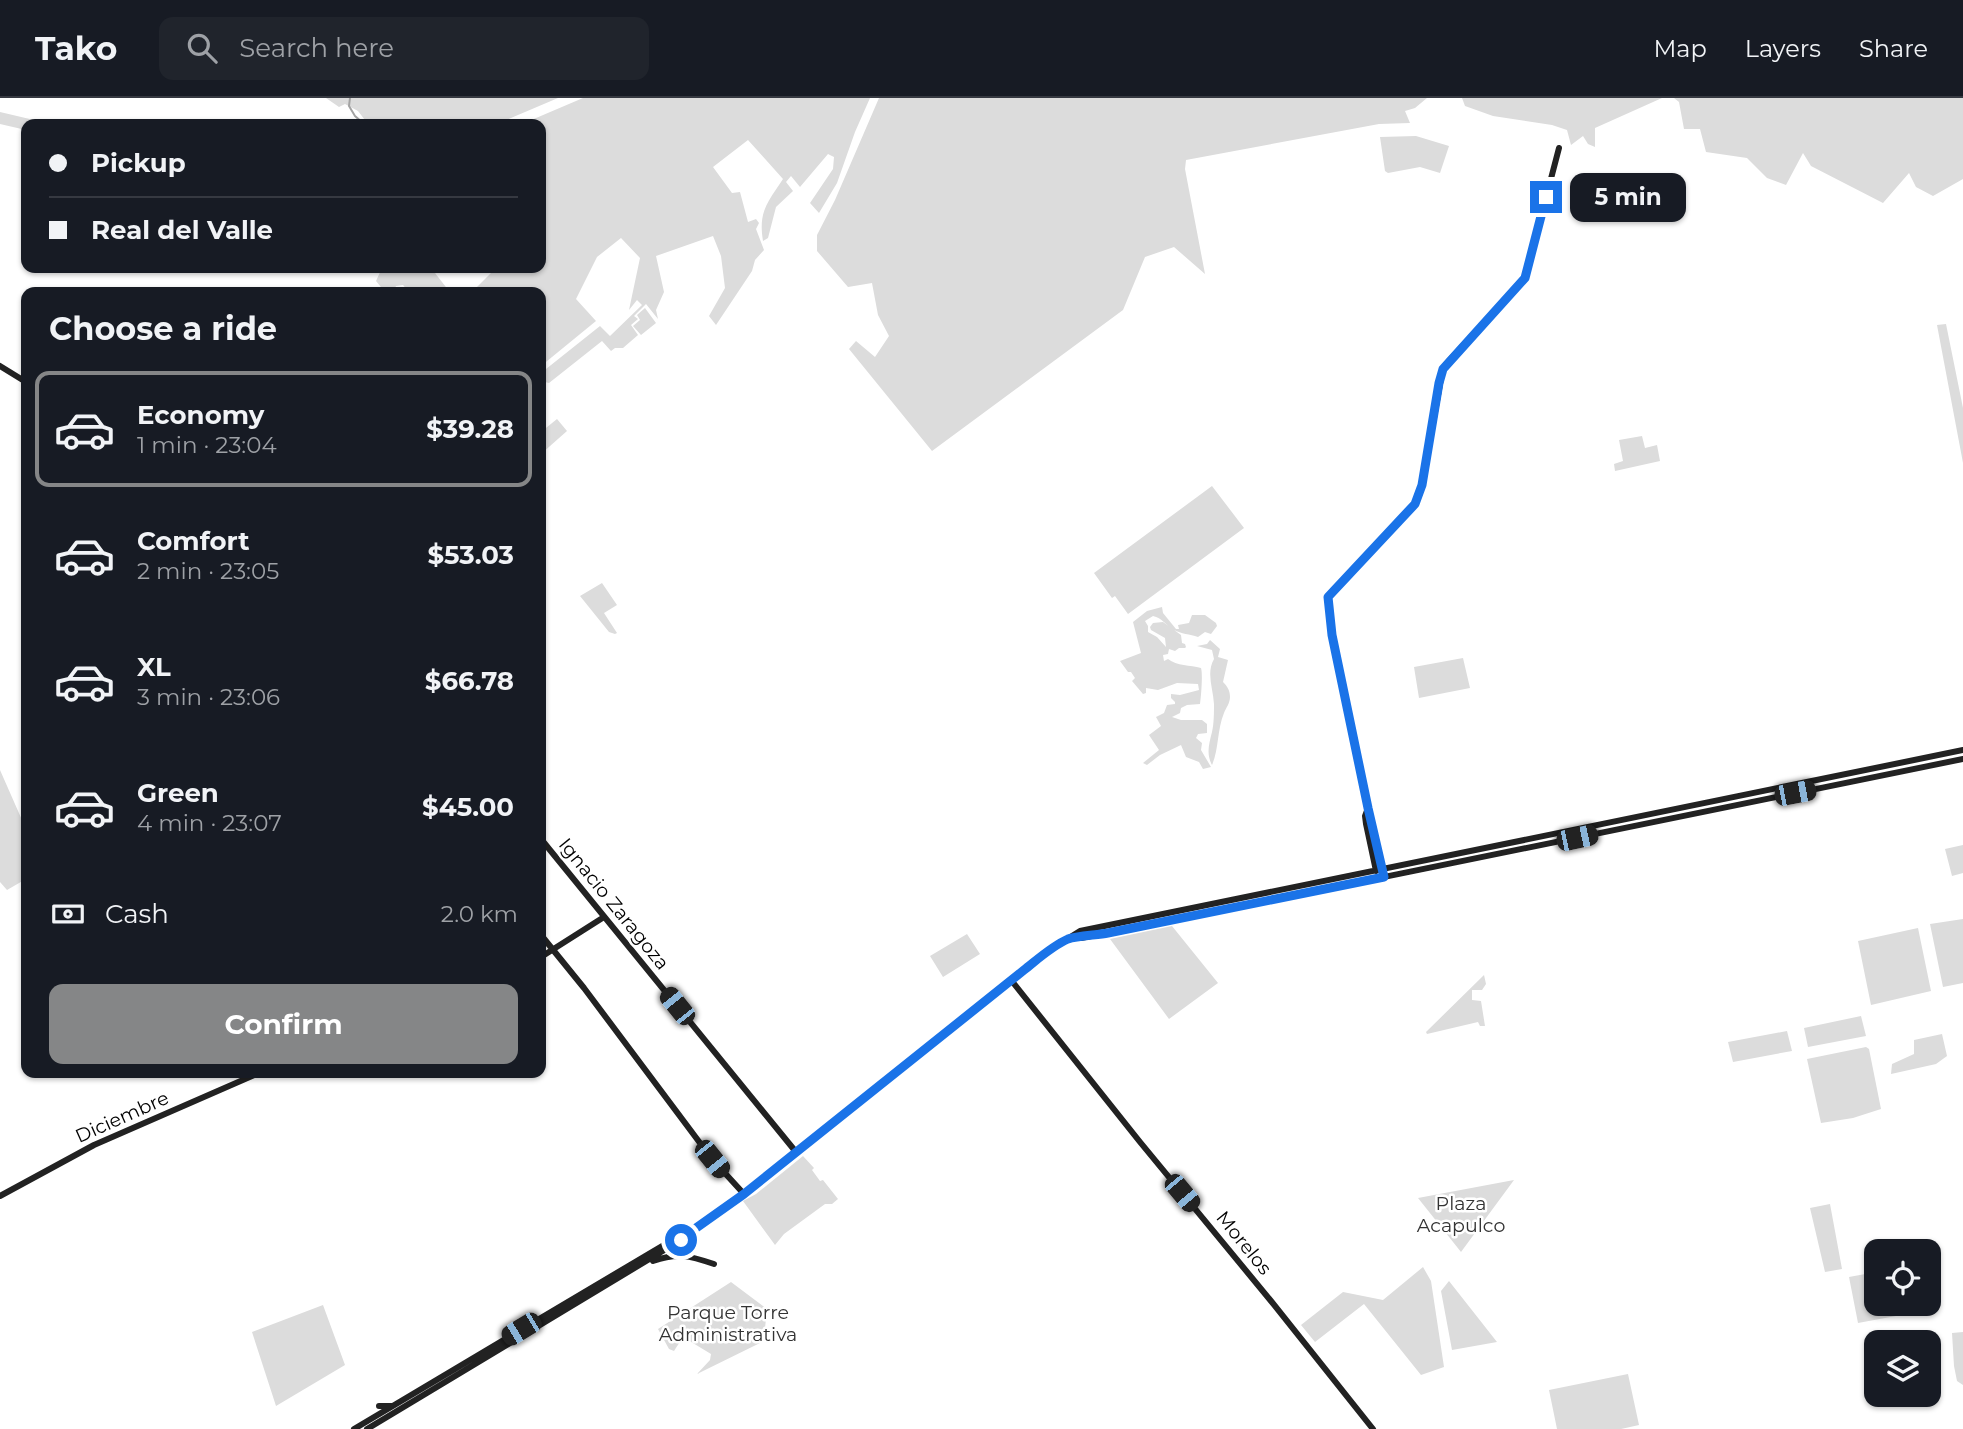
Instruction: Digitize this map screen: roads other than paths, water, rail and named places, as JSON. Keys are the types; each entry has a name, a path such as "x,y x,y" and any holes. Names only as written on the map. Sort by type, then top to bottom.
{"main road":[{"path":"1381,878 1365,816 1368,808 1332,635 1328,597 1410,511 1420,496 1443,369 1525,278 1559,148"},
{"path":"0,366 21,379"},
{"path":"367,1429 681,1240 744,1194 1048,951 1080,931 1963,750"},
{"path":"1070,938 1108,933 1963,760"},
{"name":"Ignacio Zaragoza","path":"546,845 796,1152"},
{"path":"1458,862 1481,848"},
{"path":"1452,855 1458,862"},
{"path":"1435,867 1452,855"},
{"path":"546,953 604,917"},
{"path":"546,941 712,1159 744,1194"},
{"name":"Morelos","path":"1011,980 1373,1429"},
{"name":"Diciembre","path":"0,1196 87,1149 248,1078"},
{"path":"354,1429 629,1265 689,1233"},
{"path":"632,1270 657,1259 676,1255 690,1256 714,1264"},
{"path":"379,1406 393,1406"}],"waterway":[{"path":"350,98 349,106 358,119"}],"park label":[{"name":"Plaza Acapulco","path":"1461,1214"},
{"name":"Parque Torre Administrativa","path":"728,1323"}]}
